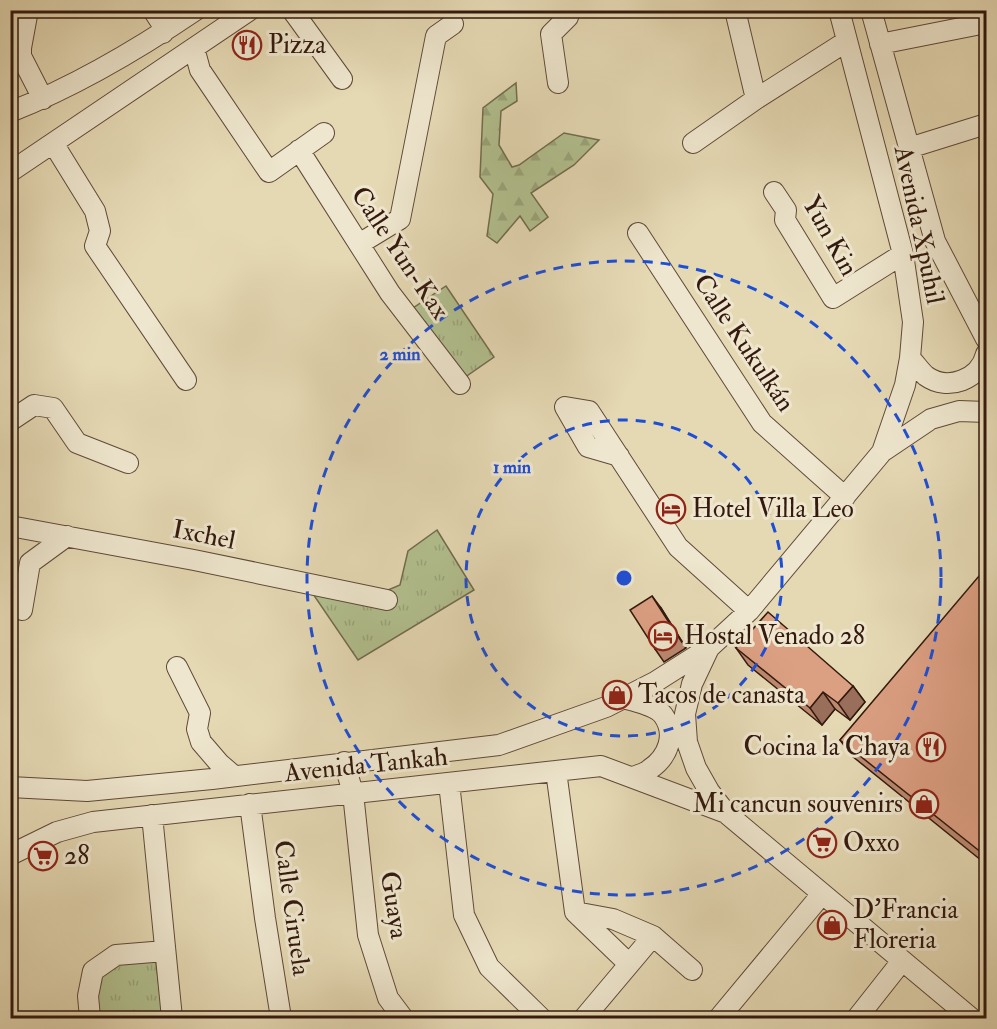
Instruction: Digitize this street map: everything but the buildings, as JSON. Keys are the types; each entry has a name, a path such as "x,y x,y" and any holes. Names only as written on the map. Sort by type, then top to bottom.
{"street":[{"path":"28,10 16,46 43,99"},
{"path":"153,10 162,24 163,33"},
{"path":"10,112 43,99 163,33 196,10"},
{"path":"10,172 250,10"},
{"path":"292,10 342,80"},
{"path":"558,83 551,34 568,17 570,10"},
{"path":"735,10 756,99"},
{"name":"Avenida Xpuhil","path":"839,10 903,254 913,322 905,385 882,452"},
{"name":"Avenida Xpuhil","path":"871,10 935,241 987,339"},
{"path":"880,44 987,23"},
{"path":"359,244 400,219 436,36 453,24"},
{"path":"693,143 756,99 847,41"},
{"path":"194,48 200,69 269,172 324,133"},
{"path":"909,148 987,124"},
{"path":"53,143 95,211 100,231 95,246 186,380"},
{"name":"Calle Yun-Kax","path":"299,150 390,293 460,384"},
{"name":"Yun Kin","path":"774,192 786,210 785,220 833,298 903,254"},
{"name":"Calle Kukulkán","path":"638,233 762,423 845,497"},
{"path":"910,358 926,376 940,381 957,382 972,376 980,368 987,354"},
{"path":"10,421 34,405 53,408 76,442 128,463"},
{"path":"971,1018 726,813 709,791 696,768 687,742 685,714 692,684 709,648 749,611 882,452 931,419 959,411 987,412"},
{"path":"618,456 678,547 749,611"},
{"name":"Ixchel","path":"10,526 387,600"},
{"path":"22,610 30,563 67,536"},
{"name":"Avenida Tankah","path":"10,787 87,790 234,776 499,744 606,707 679,668 709,648"},
{"path":"177,667 200,713 197,729 201,742 234,776"},
{"path":"624,698 650,706 663,715 671,739 666,753 650,770 633,777"},
{"name":"Guaya","path":"344,762 353,794 368,935 388,998 403,1018"},
{"name":"Avenida Tankah","path":"12,852 57,832 93,822 601,766 726,813"},
{"path":"556,771 575,912 629,964"},
{"path":"449,783 464,915 489,967 536,1017"},
{"name":"Calle Ciruela","path":"250,804 281,1018"},
{"path":"152,815 172,1018"},
{"path":"719,1018 822,894"},
{"path":"575,912 613,919 653,936 692,970"},
{"path":"584,1018 653,936"},
{"path":"90,1018 88,996 93,971 116,955 165,951"},
{"path":"857,1018 902,961"}],"green space":[{"path":"516,83 517,101 501,111 499,145 512,167 519,165 564,133 599,140 574,165 531,193 548,217 530,231 520,216 497,243 487,236 493,194 480,177 483,108"},
{"path":"446,286 494,357 461,380 413,308"},
{"path":"437,530 474,590 358,660 313,594 381,593 400,585 408,551"},
{"path":"155,954 163,1018 95,1018 94,1000 104,967"}],"place":[{"name":"Pizza","path":"247,45"},
{"name":"Hotel Villa Leo","path":"671,509"},
{"name":"Hostal Venado 28","path":"663,636"},
{"name":"Tacos de canasta","path":"617,695"},
{"name":"Cocina la Chaya","path":"931,747"},
{"name":"Mi cancun souvenirs","path":"924,804"},
{"name":"Oxxo","path":"822,843"},
{"name":"28","path":"43,856"},
{"name":"D'Francia Floreria","path":"832,925"}]}
